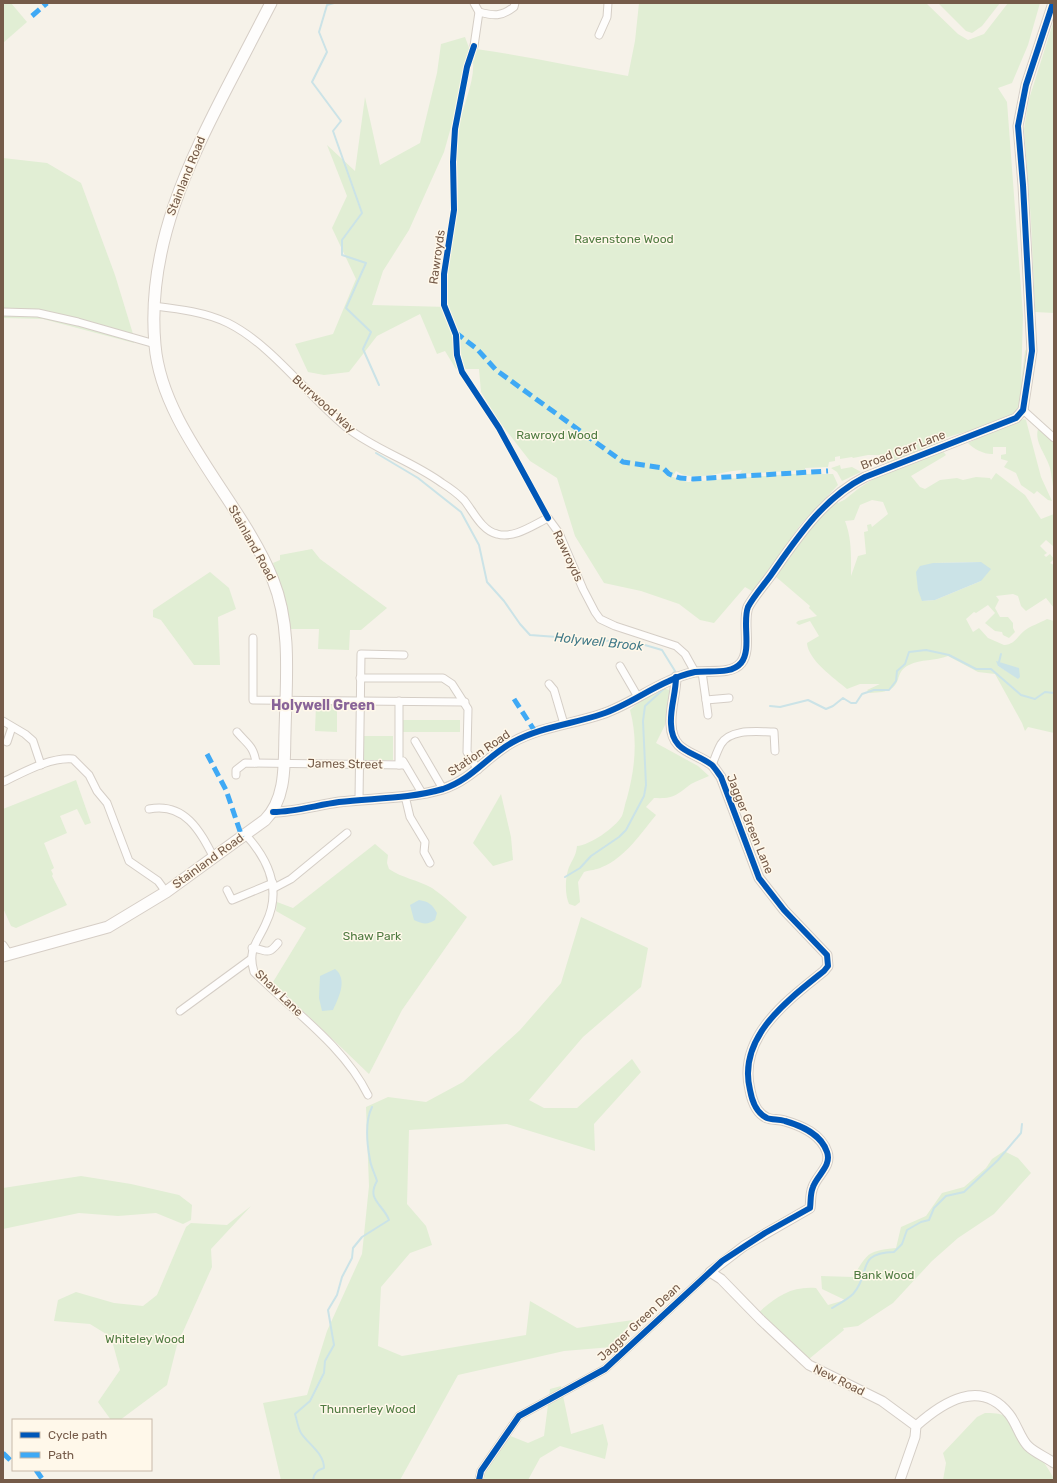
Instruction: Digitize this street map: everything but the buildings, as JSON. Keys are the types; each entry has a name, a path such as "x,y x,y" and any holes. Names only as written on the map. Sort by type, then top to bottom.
{"main road":[{"name":"Stainland Road","path":"5,952 108,927 166,892 214,858 273,812 279,799 284,763 286,700 285,630 282,606 273,578 252,538 186,430 167,395 158,368 154,344 154,306 160,253 172,206 196,148 271,3"}],"street":[{"path":"474,3 479,12 474,46"},
{"path":"479,12 495,16 505,14 514,7 515,3"},
{"path":"599,35 607,17 608,3"},
{"path":"1053,3 1026,85 1018,126 1028,264 1032,351 1023,410 1054,438"},
{"name":"Burrwood Way","path":"154,306 198,312 227,323 252,338 346,427 365,440 442,482 463,500 484,526 495,534 507,536 514,534 548,518"},
{"path":"3,312 38,313 154,344"},
{"name":"Broad Carr Lane","path":"664,683 699,672 729,670 742,662 745,652 746,612 750,603 804,528 818,512 850,485 885,467 1016,418 1023,410"},
{"name":"Rawroyds","path":"548,518 559,533 583,588 600,619 615,626 676,646 699,672"},
{"path":"253,638 253,700 399,701 466,705"},
{"path":"359,800 361,654 404,655"},
{"path":"620,666 638,697"},
{"path":"699,672 708,715"},
{"path":"360,678 443,678 452,684 466,705 467,752 478,770"},
{"name":"Jagger Green Lane","path":"676,678 676,687 670,721 674,737 679,746 712,765 721,777 759,878 784,910 827,955 829,961 828,966 824,971 777,1012 757,1037 748,1059 749,1087 752,1101 758,1112 767,1118 785,1121 816,1135 823,1143 828,1153 828,1161 813,1187 810,1208 744,1246 710,1272"},
{"name":"Station Road","path":"273,812 288,812 359,800 405,796 443,789 458,783 478,770 513,742 564,724 600,715 619,708 664,683"},
{"path":"549,684 554,690 564,724"},
{"path":"706,700 729,698"},
{"path":"399,701 399,754 402,765 422,793"},
{"path":"3,721 25,734 33,741 41,766"},
{"path":"7,742 12,727"},
{"path":"712,765 721,743 738,733 748,731 774,732 775,751"},
{"path":"237,732 253,750 256,763"},
{"path":"415,741 443,789"},
{"path":"3,782 62,758 73,759 89,775 96,791 107,803 129,861 140,870 154,877 166,892"},
{"name":"James Street","path":"236,775 236,770 245,763 402,765"},
{"path":"405,796 410,817 425,842 424,852 430,863"},
{"path":"149,809 157,807 170,809 183,814 198,828 214,858"},
{"path":"227,890 232,900 291,879 347,833"},
{"name":"Shaw Lane","path":"245,834 264,860 273,886 273,906 266,923 252,948 254,972 321,1035 356,1075 368,1094"},
{"path":"252,948 264,952 272,950 278,943"},
{"path":"180,1011 252,958"},
{"name":"New Road","path":"710,1272 721,1278 761,1320 809,1365 882,1401 916,1426"},
{"name":"Jagger Green Dean","path":"479,1480 481,1471 519,1416 605,1369 710,1272"},
{"path":"900,1480 915,1437 916,1426 940,1406 953,1399 971,1396 985,1398 1002,1406 1012,1418 1028,1446 1054,1463"}],"green space":[{"path":"3,3 11,3 27,22 3,43"},
{"path":"639,3 926,3 958,34 968,40 984,34 1008,3 1040,3 1028,45 1012,83 998,88 1007,102 1023,315 1021,383 1025,351 1030,344 1020,413 982,427 948,437 928,449 887,464 879,455 868,455 840,459 840,456 835,457 835,461 829,462 828,467 805,468 805,470 742,474 740,473 742,470 699,476 691,476 676,471 673,476 670,476 688,482 789,474 833,474 838,485 801,524 759,584 752,591 745,587 714,623 700,620 679,604 641,591 604,583 575,536 557,478 530,461 498,420 481,392 479,369 456,369 445,351 437,354 420,314 377,336 349,372 324,375 308,372 295,344 333,334 356,279 332,228 347,196 327,145 355,171 365,97 380,165 420,143 437,73 441,44 465,37 474,61 476,49 628,76 635,41","holes":["473,62 473,69 457,138 458,193 448,254 446,281 448,307 372,305 383,271 409,230 444,152 462,88"]},
{"path":"938,3 1000,3 982,26 972,33 966,31"},
{"path":"1054,20 1054,313 1035,312 1031,221 1024,129 1029,99"},
{"path":"3,158 47,163 81,183 115,275 133,334 134,343 43,319 3,318"},
{"path":"1024,419 1026,420 1041,477 1052,501 1048,500 1037,491 1034,494 1021,485 1016,473 1004,467 1008,461 1001,459 1001,455 1006,454 1006,447 993,447 993,454 990,454 983,453 968,443 997,429"},
{"path":"1038,429 1054,441 1054,491 1050,468 1039,444 1037,434"},
{"path":"942,450 946,455 911,476 920,487 925,489 940,480 957,478 963,480 976,477 990,478 991,480 996,473 1025,495 1041,519 1054,514 1054,545 1053,546 1046,540 1040,546 1047,553 1044,555 1046,557 1050,554 1054,559 1050,563 1054,565 1054,608 1046,598 1026,611 1021,606 1018,596 1013,594 996,596 999,600 995,608 1000,617 1008,617 1013,623 1015,632 1009,638 1003,635 1002,632 995,631 985,623 995,613 988,605 976,613 974,612 966,619 973,632 979,628 988,638 1004,645 1013,642 1024,631 1032,626 1047,619 1054,621 1054,733 1028,727 1025,731 995,674 978,672 948,656 909,665 900,673 894,686 882,692 870,693 867,690 880,684 860,684 847,689 822,668 808,649 807,643 819,636 810,621 799,625 796,623 798,621 817,616 809,608 810,606 775,576 807,530 837,501 838,503 844,500 870,481 893,469","holes":["872,500 883,502 888,514 872,527 871,524 867,525 868,531 864,532 866,554 858,556 851,576 850,541 845,521 854,520 860,505","981,562 981,581 935,600 922,601 933,563","998,666 1019,668 1018,678"]},
{"path":"840,465 841,469 852,467 861,472 842,481 837,472 831,468"},
{"path":"312,549 320,559 387,608 361,630 350,630 349,650 318,649 319,629 290,629 287,608 273,563 280,560 280,555"},
{"path":"210,572 229,588 236,609 218,617 220,665 194,665 161,620 153,617 153,610"},
{"path":"663,688 672,691 665,725 656,743 698,766 709,776 691,784 675,796 667,798 654,798 646,807 656,815 632,844 618,858 600,868 584,872 578,882 580,902 575,906 569,904 566,892 566,878 575,856 577,846 589,843 608,831 619,821 623,814 634,765 635,743 630,710 638,703"},
{"path":"316,705 337,705 337,732 315,731"},
{"path":"402,720 460,720 460,732 402,732"},
{"path":"364,736 393,736 393,760 364,760"},
{"path":"76,780 91,823 85,825 77,809 60,816 67,833 44,843 54,868 51,870 53,874 52,876 67,905 16,928 11,926 3,908 3,809"},
{"path":"501,794 511,837 513,860 493,866 473,843"},
{"name":"Shaw Park","path":"375,844 388,855 387,863 389,869 399,875 432,888 467,917 402,1010 369,1074 273,982 306,928 276,911 277,902 293,908"},
{"name":"Thunnerley Wood","path":"581,917 648,948 641,987 583,1037 529,1100 544,1108 577,1108 632,1059 641,1072 594,1124 595,1151 507,1124 409,1130 407,1204 426,1226 432,1245 410,1253 381,1287 378,1346 402,1356 526,1335 530,1301 577,1328 633,1320 612,1347 564,1351 458,1375 400,1480 281,1480 263,1403 307,1395 327,1331 362,1254 369,1186 366,1107 388,1097 426,1102 463,1082 520,1030 561,983"},
{"name":"Bank Wood","path":"1004,1151 1018,1158 1031,1173 994,1214 958,1238 932,1261 893,1303 858,1326 843,1328 844,1330 809,1359 759,1312 772,1301 792,1290 816,1288 828,1305 845,1300 822,1289 821,1276 853,1277 869,1255 879,1250 896,1248 901,1227 926,1216 942,1193 964,1187 986,1168 992,1159"},
{"path":"81,1176 131,1184 179,1195 192,1205 191,1220 183,1224 156,1213 118,1216 79,1213 3,1229 3,1188"},
{"name":"Whiteley Wood","path":"251,1206 211,1249 212,1267 177,1345 167,1385 121,1419 110,1419 98,1402 120,1370 111,1337 90,1324 54,1321 58,1300 76,1292 114,1303 143,1306 157,1295 186,1227 191,1223 227,1225"},
{"path":"561,1386 571,1434 603,1424 608,1444 605,1459 560,1446 540,1458 528,1480 474,1480 481,1464 503,1433 528,1443 544,1436 550,1389"},
{"path":"985,1413 999,1414 1007,1417 1041,1458 1054,1480 943,1480 946,1463 943,1453 977,1417"}],"water":[{"path":"981,562 991,569 981,581 935,600 922,601 918,590 916,572 920,566 933,563"},
{"path":"996,661 1019,668 1020,677 1018,679 998,666"},
{"path":"419,900 430,904 433,907 437,913 435,920 430,923 425,923 414,920 410,905"},
{"path":"335,969 339,973 342,983 340,994 333,1010 322,1011 319,998 320,976"}],"waterway":[{"name":"Holywell Brook","path":"334,3 327,5 319,32 327,52 312,82 341,121 333,131 362,213 342,240 342,255 366,263 346,308 371,332 363,349 379,385"},
{"name":"Holywell Brook","path":"376,453 418,478 461,512 479,545 487,582 504,601 520,624 530,635 638,643 662,650 675,671 672,675"},
{"path":"770,706 780,707 808,700 826,709 833,706 843,698 851,703 856,703 862,694 874,690 889,690 896,681 897,671 905,664 909,652 926,650 949,655 976,669 991,669 1021,695 1035,699 1045,692 1054,693"},
{"path":"999,662 1001,654"},
{"name":"Holywell Brook","path":"565,877 580,868 591,856 619,837 626,830 644,796 646,785 643,721 645,706 667,686"},
{"name":"Holywell Brook","path":"313,1480 316,1472 324,1468 323,1463 319,1453 301,1433 295,1414 310,1401 324,1373 325,1361 334,1345 328,1310 337,1295 342,1277 352,1258 353,1248 362,1237 389,1220 373,1193 377,1181 371,1163 367,1133 368,1119 372,1107"},
{"path":"832,1308 853,1294 859,1286 869,1260 882,1253 894,1252 902,1244 907,1230 921,1222 929,1220 934,1208 946,1196 964,1192 998,1160 1021,1133 1022,1124"}],"marked path":[{"path":"32,16 47,3"},
{"path":"455,332 477,349 496,370 623,462 663,468 669,474 680,478 693,479 828,471"},
{"path":"514,699 536,733"},
{"path":"207,754 226,790 242,837"},
{"path":"3,1453 12,1462"},
{"path":"37,1471 43,1480"}],"cycle path":[{"path":"273,812 298,810 339,802 417,795 443,789 454,785 495,754 523,737 545,729 611,711 661,685 682,676 695,672 726,671 737,667 741,663 746,651 746,613 748,607 801,533 836,496 865,477 1016,418 1023,410 1032,351 1023,185 1018,126 1026,85 1053,3"},
{"path":"474,46 467,67 455,129 453,162 454,210 444,274 444,305 456,335 457,355 462,372 499,428 548,518"},
{"path":"479,1480 481,1471 519,1416 605,1369 722,1261 765,1233 810,1208 813,1187 827,1162 827,1152 816,1136 804,1128 783,1120 767,1118 757,1110 750,1090 748,1071 751,1053 758,1037 781,1007 824,971 828,966 827,955 784,910 759,878 721,777 712,765 685,750 675,741 672,734 671,718 676,677"}],"district":[{"name":"Holywell Green","path":"323,705"}],"park label":[{"name":"Ravenstone Wood","path":"624,239"},
{"name":"Rawroyd Wood","path":"557,435"}]}
